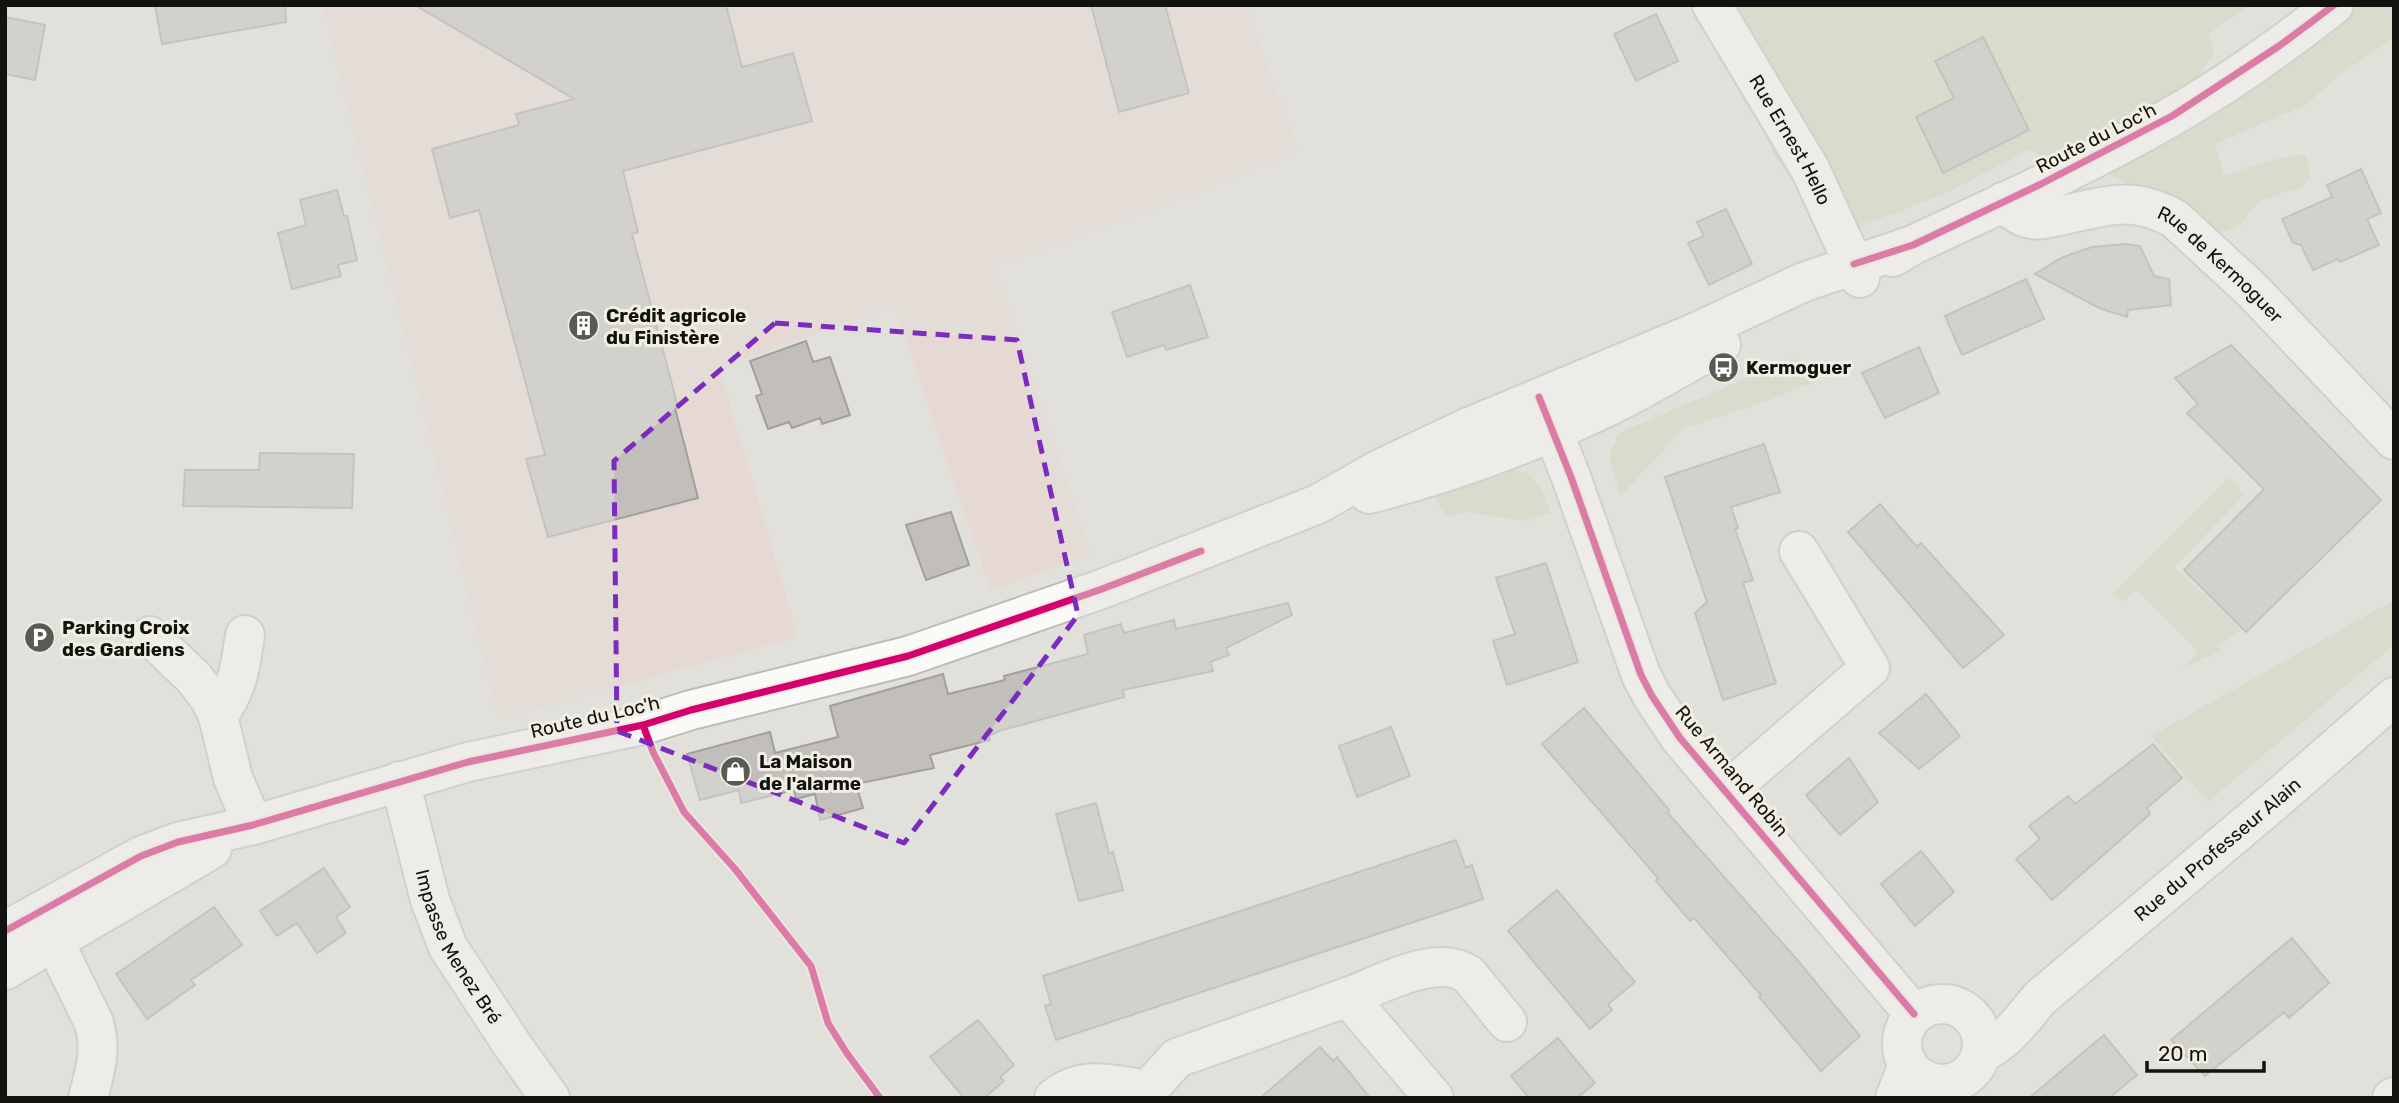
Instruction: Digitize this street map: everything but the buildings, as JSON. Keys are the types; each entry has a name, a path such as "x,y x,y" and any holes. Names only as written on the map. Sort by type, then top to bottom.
{"street":[{"name":"Rue Ernest Hello","path":"1712,5 1810,169 1857,271"},
{"name":"Route du Loc'h","path":"1318,504 1356,497 1466,466 1554,432 1609,406 1857,271 2003,202 2172,116 2279,46 2334,5"},
{"name":"Rue de Kermoguer","path":"2003,202 2030,219 2052,218 2122,204 2140,204 2160,210 2175,219 2252,291 2394,440"},
{"name":"Route du Loc'h","path":"5,931 154,851 178,842 253,825 468,762 643,724 908,656 1102,589 1318,504 1378,470 1539,397 1692,334 1804,282 1857,271"},
{"name":"Rue Armand Robin","path":"1539,397 1641,675 1652,696 1680,738 1914,1014"},
{"path":"1727,791 1870,667 1799,551"},
{"path":"218,716 237,682 245,635"},
{"path":"150,636 194,678 210,699 218,716 233,778 253,825"},
{"name":"Rue du Professeur Alain","path":"1981,1053 1994,1048 2040,998 2394,697"},
{"name":"Impasse Menez Bré","path":"400,781 430,900 449,947 550,1098"},
{"name":"Route du Loc'h","path":"5,970 253,825"},
{"path":"69,896 54,941 94,1023 98,1037 98,1057 88,1098"},
{"path":"1054,1098 1067,1088 1093,1082 1149,1094 1177,1058 1427,968 1446,966 1461,969 1469,975 1507,1022"},
{"path":"1348,997 1434,1098"},
{"name":"Rue du Professeur Alain","path":"1969,1014 1996,1012 2040,998"},
{"path":"1937,1004 1948,1004 1969,1014 1980,1032 1981,1053 1969,1073 1939,1090 1926,1080 1901,1082 1903,1032 1914,1014 1937,1004"}],"highlighted area":[{"path":"775,323 1017,340 1078,615 904,843 617,731 614,461"}],"shaded area":[{"path":"323,5 1245,5 1298,151 1160,206 994,266 1091,555 991,590 895,306 719,367 798,637 499,719"}],"green space":[{"path":"1734,5 2252,5 2218,26 2209,36 2214,53 2200,74 2199,89 2318,34 2360,5 2394,5 2394,38 2338,76 2307,104 2215,144 2224,175 2280,158 2306,154 2310,177 2302,187 2260,200 2240,225 2223,232 2074,156 2047,160 2030,149 1949,192 1853,229 1798,184 1775,156 1768,141"},
{"path":"1792,359 1803,361 1820,380 1683,429 1621,496 1610,456 1621,432"},
{"path":"1505,468 1531,476 1544,494 1551,513 1526,521 1466,512 1448,517 1432,493"},
{"path":"2229,477 2245,494 2175,567 2242,631 2219,644 2223,650 2182,668 2198,651 2137,590 2123,602 2113,593"},
{"path":"2394,600 2394,645 2208,802 2151,736"}],"cycle path":[{"path":"1854,264 1913,245 2041,184 2172,116 2279,46 2334,5"},
{"path":"1539,397 1571,477 1641,675 1652,696 1680,738 1914,1014"},
{"path":"5,931 141,856 178,842 253,825 468,762 643,725 691,710 908,656 1102,589 1201,551"},
{"path":"643,725 653,752 684,812 735,869 811,966 828,1023 880,1098"}],"place":[{"name":"Crédit agricole du Finistère","path":"583,326"},
{"name":"Kermoguer","path":"1723,367"},
{"name":"Parking Croix des Gardiens","path":"39,638"},
{"name":"La Maison de l'alarme","path":"736,772"}]}
